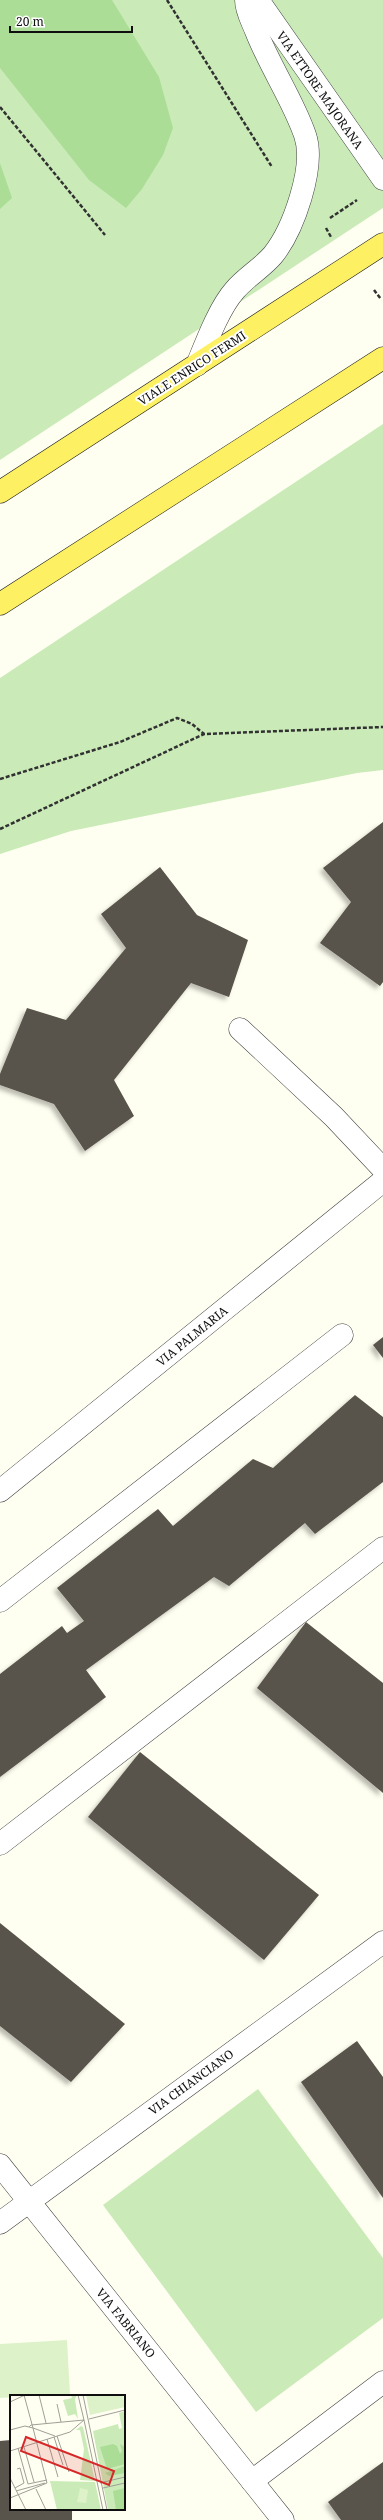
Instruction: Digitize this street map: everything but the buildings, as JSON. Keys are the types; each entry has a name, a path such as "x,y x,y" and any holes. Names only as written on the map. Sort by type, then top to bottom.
{"main road":[{"name":"VIALE ENRICO FERMI","path":"0,492 383,244"},
{"path":"0,604 383,358"}],"street":[{"name":"VIA ETTORE MAJORANA","path":"197,365 208,337 234,290 272,256 286,236 297,212 308,157 306,136 259,39 246,8 246,0"},
{"name":"VIA ETTORE MAJORANA","path":"258,0 383,179"},
{"path":"240,1029 334,1117 383,1169"},
{"name":"VIA PALMARIA","path":"0,1491 383,1180"},
{"path":"0,1601 342,1335"},
{"path":"0,1844 383,1548"},
{"name":"VIA CHIANCIANO","path":"0,2223 383,1942"},
{"name":"VIA FABRIANO","path":"0,2165 283,2520"},
{"path":"252,2481 383,2382"}],"path":[{"path":"167,0 275,172"},
{"path":"0,107 105,235"},
{"path":"329,219 359,199"},
{"path":"323,223 331,238"},
{"path":"372,287 381,299"},
{"path":"0,779 120,742 176,718 192,724 204,734"},
{"path":"0,829 204,734 383,727"}],"green space":[{"path":"0,0 383,0 383,208 0,460"},
{"path":"0,0 112,0 159,77 173,128 163,155 142,189 126,208 89,180 0,68"},
{"path":"0,163 12,198 0,209"},
{"path":"383,424 383,770 357,773 71,831 0,854 0,678"},
{"path":"258,2089 383,2258 383,2318 256,2412 103,2205"},
{"path":"67,2340 70,2394 10,2395 10,2397 0,2398 0,2344"}]}
